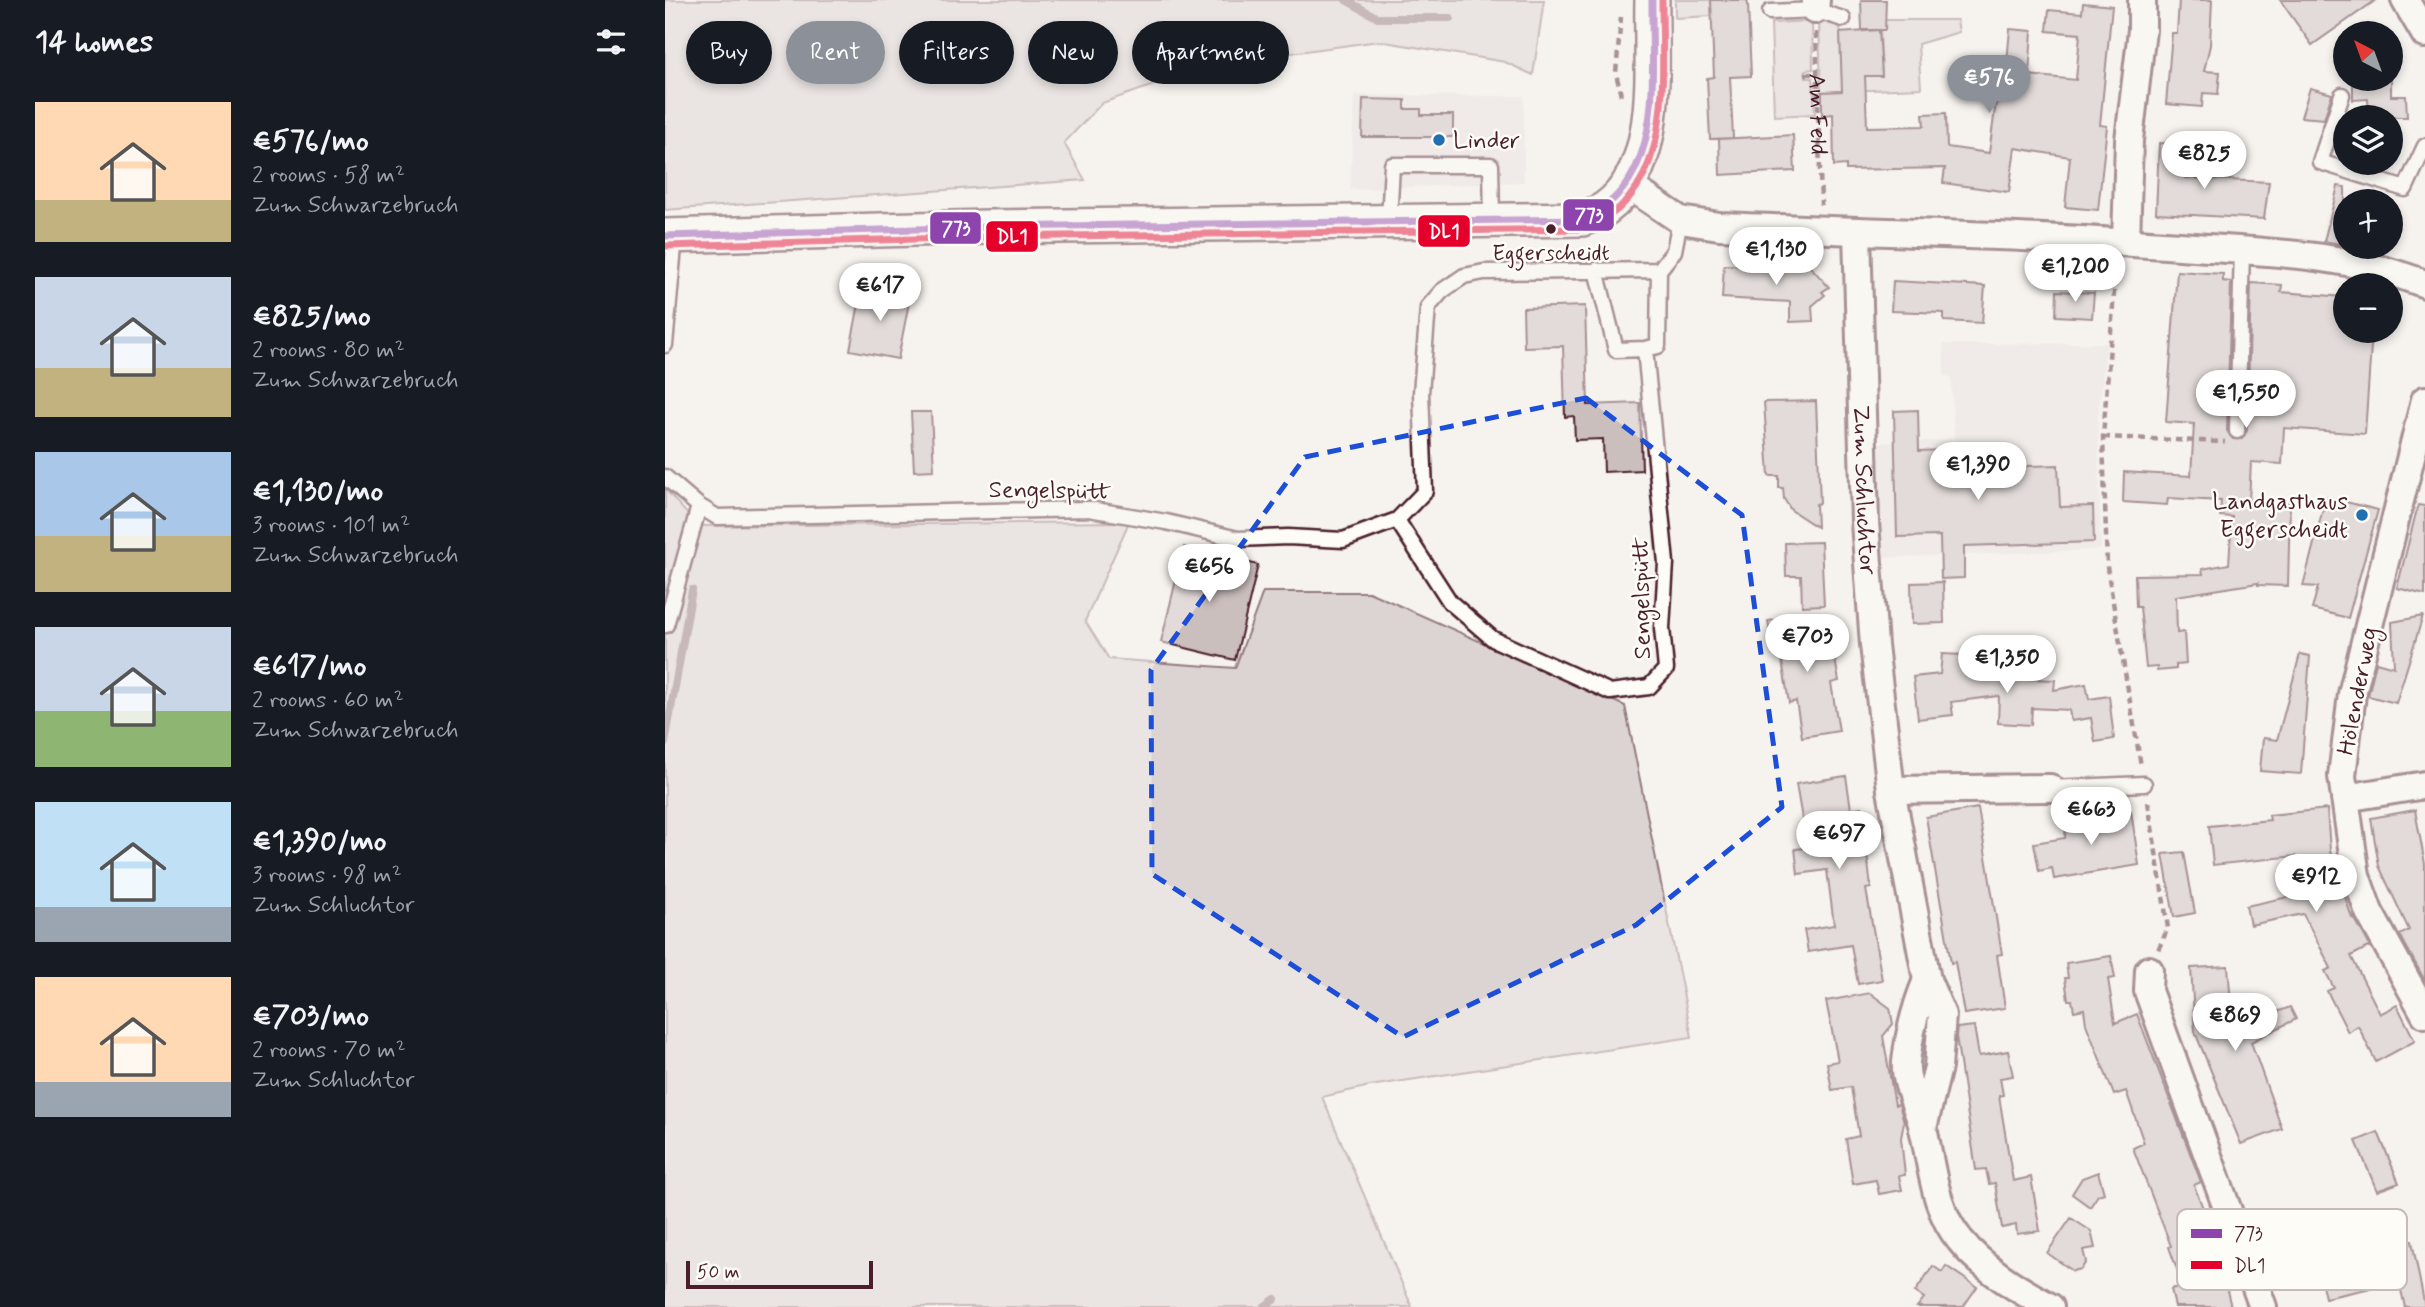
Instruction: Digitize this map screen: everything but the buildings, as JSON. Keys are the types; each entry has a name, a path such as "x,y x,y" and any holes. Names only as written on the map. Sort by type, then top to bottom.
{"street":[{"path":"670,235 1581,219 1606,208 1628,185 1644,150 1651,113 1652,0"},
{"path":"2122,242 2142,0"},
{"path":"2405,0 2425,34"},
{"path":"1628,185 1680,220 1719,226 2122,242 2301,254 2389,270 2425,284"},
{"name":"Zum Schluchtor","path":"1857,231 1865,522 1874,645 1891,790 1927,980 1942,1015 1938,1067 1923,1128 1930,1171 1946,1218 1960,1241 1991,1268 2050,1307"},
{"name":"Hölenderweg","path":"2425,400 2351,694 2342,776 2356,876 2369,912 2425,1014"},
{"path":"2345,798 2425,785"},
{"path":"1891,790 2050,788"},
{"path":"2149,970 2147,990 2227,1209"},
{"path":"2257,1290 2263,1307"}],"lane":[{"path":"1770,12 1816,5 1843,19"},
{"path":"2341,95 2319,162 2405,189 2425,146"},
{"path":"1389,222 1392,165 1491,165 1492,220"},
{"path":"1595,270 1616,351 1658,346 1659,270 1674,251 1680,220"},
{"path":"665,345 670,235"},
{"path":"2232,437 2242,250"},
{"name":"Sengelspütt","path":"665,477 699,506 717,517 1089,509 1166,522 1238,539 1343,540 1397,520 1425,491 1421,393 1428,307 1442,291 1464,276 1484,272 1659,270"},
{"name":"Sengelspütt","path":"1397,520 1450,602 1493,639 1610,692 1649,687 1667,669 1662,628 1666,563 1645,349"},
{"path":"666,625 699,506"},
{"path":"2050,788 2144,784"}],"path":[{"name":"Am Feld","path":"1816,5 1822,230"},
{"path":"1805,74 1817,74"},
{"path":"2122,242 2103,436 2108,567 2168,928 2149,970"},
{"path":"2103,436 2232,437"}],"highlighted area":[{"path":"1586,398 1742,515 1782,807 1636,925 1403,1037 1152,874 1151,670 1305,457"}],"shaded area":[{"path":"665,0 1544,0 1533,75 1505,62 1379,41 1289,53 1289,21 1132,21 1132,84 1157,84 1102,103 1064,143 1085,180 665,210"},
{"path":"1675,0 1711,0 1712,16 1675,18"},
{"path":"1840,19 1842,77 1882,75 1880,30 1885,30 1885,20 1957,20 1959,32 1918,44 1921,88 1821,92 1819,20"},
{"path":"1812,21 1813,69 1805,70 1806,78 1813,78 1815,114 1774,116 1771,23"},
{"path":"1354,95 1524,96 1524,182 1350,190"},
{"path":"2107,343 2098,417 2101,550 1881,558 1876,443 1954,440 1951,377 1944,376 1943,344"},
{"path":"665,489 698,526 1129,522 1085,621 1109,659 1235,668 1263,592 1369,592 1625,706 1692,1037 1370,1086 1322,1097 1412,1307 665,1307"}],"waterway":[{"path":"1346,0 1378,18 1450,18"},
{"path":"665,743 692,590"},
{"path":"1264,1307 1275,1299"}],"transit line":[{"name":"773","path":"665,236 987,227 1582,219 1609,203 1629,181 1641,155 1649,125 1652,93 1652,0"},
{"name":"DL1","path":"665,246 987,237 1584,229 1614,213 1635,190 1649,163 1662,99 1662,0"}],"place":[{"name":"Linder","path":"1439,140"},
{"name":"Eggerscheidt","path":"1551,229"},
{"name":"Landgasthaus Eggerscheidt","path":"2362,515"}]}
